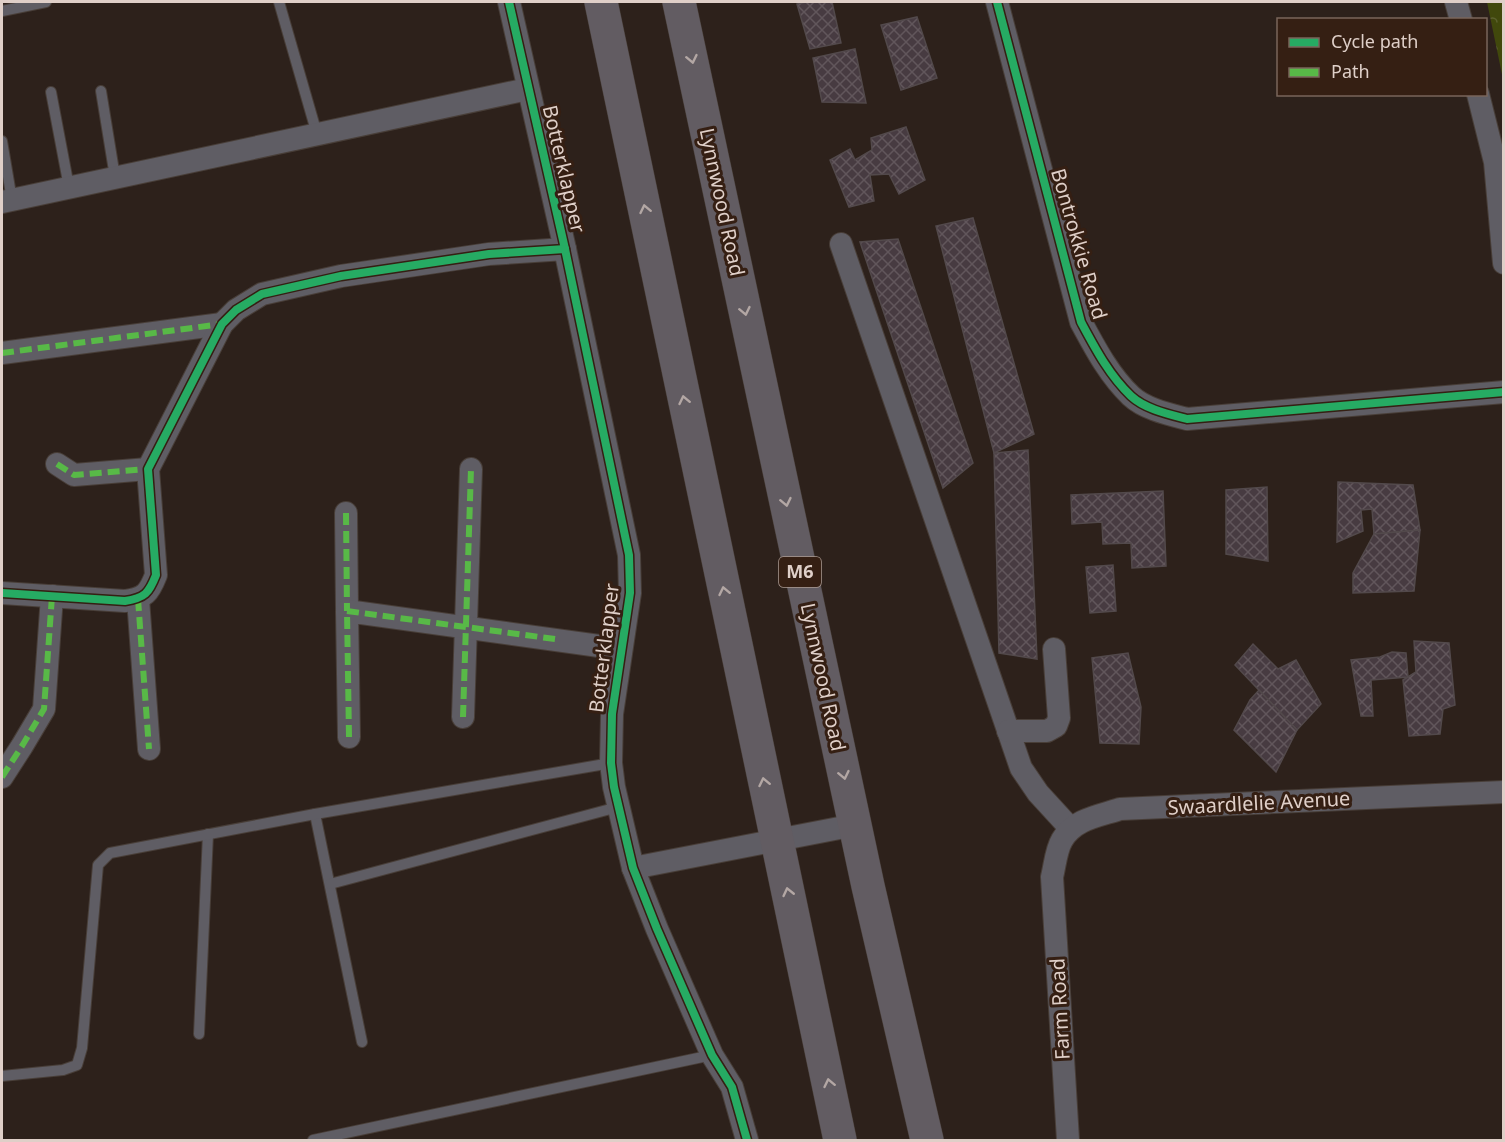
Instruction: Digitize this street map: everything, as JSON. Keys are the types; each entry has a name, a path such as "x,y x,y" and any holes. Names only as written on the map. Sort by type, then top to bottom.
{"main road":[{"path":"601,2 840,1140"},
{"name":"Lynnwood Road","path":"681,8 855,825 927,1140"}],"street":[{"name":"Botterklapper","path":"509,2 565,249 628,555 630,592 612,714 611,764 618,807 633,868 712,1055 732,1087 747,1140"},
{"name":"Bontrokkie Road","path":"997,2 1081,322 1104,364 1132,397 1157,411 1186,419 1503,392"},
{"path":"1456,2 1460,18"},
{"path":"7,201 528,88"},
{"path":"1478,96 1495,162 1503,262"},
{"path":"841,244 1021,768 1038,793 1071,829"},
{"path":"2,593 125,601 138,599 150,591 156,575 148,469 222,324 236,310 262,294 341,276 489,254 565,249"},
{"path":"2,353 222,324"},
{"path":"57,464 74,475 148,469"},
{"path":"463,717 471,469"},
{"path":"346,513 349,736"},
{"path":"2,777 44,709 52,596"},
{"path":"138,599 149,749"},
{"path":"347,610 621,649"},
{"path":"1008,732 1047,731 1056,726 1059,718 1054,648"},
{"name":"Swaardlelie Avenue","path":"1071,829 1082,821 1120,809 1503,792"},
{"path":"633,868 855,825"},
{"name":"Farm Road","path":"1068,1140 1052,877 1061,841 1071,829"}],"lane":[{"path":"2,11 46,2"},
{"path":"279,2 317,134"},
{"path":"101,91 115,177"},
{"path":"51,92 69,187"},
{"path":"2,141 7,201"},
{"path":"2,1076 63,1070 77,1065 82,1048 98,865 110,853 315,814 611,764"},
{"path":"330,884 618,807"},
{"path":"315,814 362,1042"},
{"path":"199,1034 208,834"},
{"path":"314,1140 712,1055"}],"green space":[{"path":"1487,2 1503,2 1503,79"}],"building":[{"path":"832,2 841,43 810,49 797,4"},
{"path":"917,17 937,78 901,90 881,25"},
{"path":"855,49 866,103 822,102 813,58"},
{"path":"906,127 925,180 899,194 889,174 870,175 874,201 849,207 830,160 850,149 855,160 872,150 871,138"},
{"path":"973,218 1034,434 994,453 936,226"},
{"path":"898,239 973,463 943,488 860,242"},
{"path":"1028,450 1037,659 999,653 994,453"},
{"path":"1338,482 1413,485 1420,530 1374,534 1372,509 1361,510 1363,531 1337,542"},
{"path":"1267,487 1268,561 1226,554 1226,490"},
{"path":"1163,491 1166,566 1132,568 1131,543 1103,544 1102,522 1072,524 1071,495"},
{"path":"1420,530 1414,591 1353,593 1353,573 1374,534"},
{"path":"1113,565 1116,611 1090,613 1086,567"},
{"path":"1414,641 1449,643 1455,705 1443,709 1440,734 1409,736 1403,680 1416,672"},
{"path":"1253,644 1278,669 1296,660 1321,704 1297,730 1235,665"},
{"path":"1392,652 1406,653 1408,677 1371,680 1373,716 1361,716 1351,660 1380,657"},
{"path":"1128,653 1141,707 1139,744 1100,743 1092,658"},
{"path":"1259,690 1297,730 1276,772 1234,730 1250,700"}],"marked path":[{"path":"2,353 222,324"},
{"path":"57,464 74,475 148,469"},
{"path":"463,717 471,469"},
{"path":"346,513 347,611"},
{"path":"2,777 44,709 52,596"},
{"path":"138,599 149,749"},
{"path":"349,737 347,611 555,639"}],"cycle path":[{"path":"509,2 565,249 629,555 630,593 612,714 611,763 614,787 633,868 712,1055 732,1087 747,1140"},
{"path":"997,2 1081,322 1109,370 1137,401 1187,419 1504,392"},
{"path":"2,593 125,601 145,594 156,575 148,469 222,324 236,310 262,294 341,276 489,254 565,249"}]}
